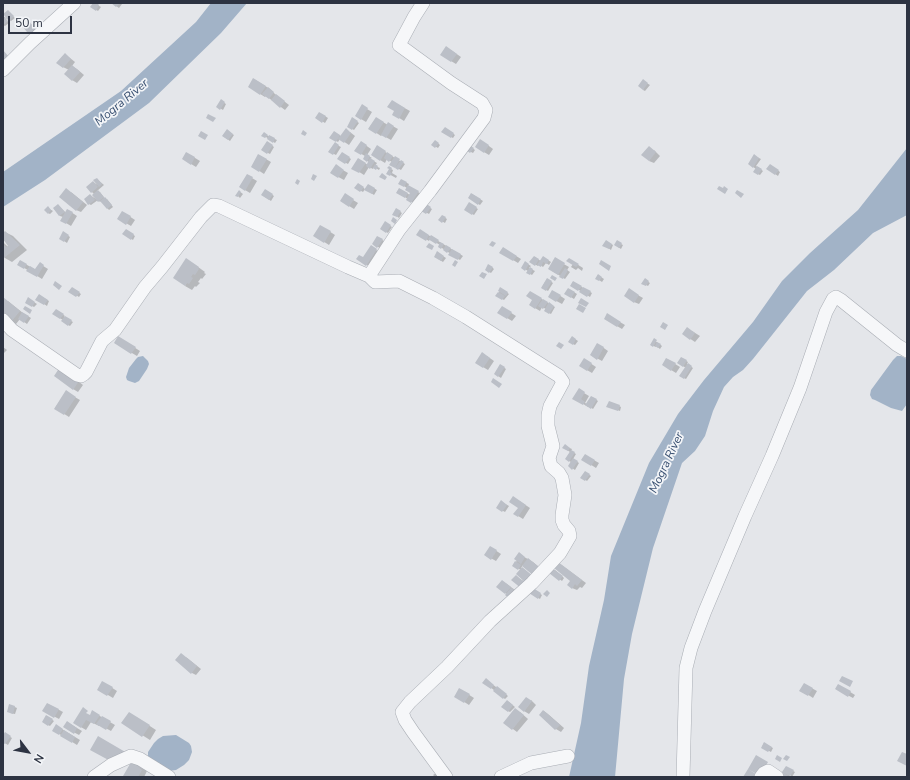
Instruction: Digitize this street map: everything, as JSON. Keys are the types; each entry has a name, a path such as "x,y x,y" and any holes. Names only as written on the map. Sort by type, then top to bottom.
{"street":[{"path":"3,70 74,3"},
{"path":"369,276 399,230 434,186 484,118 486,110 482,103 450,83 399,45 423,3"},
{"path":"3,320 12,330 81,376 86,372 102,341 115,330 145,287 213,205 219,206 369,276 376,282 400,282 433,298 466,317 559,376 563,382 550,406 548,415 548,426 553,446 549,458 551,466 562,478 565,495 562,520 569,531 570,536 560,552 532,583 490,621 447,667 410,702 402,712 404,720 446,777"},
{"path":"683,777 686,668 691,648 742,522 772,456 800,388 826,312 833,299 838,298 841,300 897,345 907,351"},
{"path":"94,777 110,765 131,756 140,759 169,777"},
{"path":"501,777 531,763 568,756"},
{"path":"761,777 768,771 777,777"}],"water":[{"name":"Mogra River","path":"211,3 247,3 221,33 149,103 45,180 3,207 3,172 121,91 196,22"},
{"name":"Mogra River","path":"907,148 907,215 873,233 834,270 807,291 753,359 724,387 713,411 705,436 695,451 682,463 653,548 632,634 624,679 615,777 569,777 581,723 589,666 604,600 611,556 649,463 678,414 704,380 753,322 782,281 810,253 858,210"},
{"path":"143,356 149,364 139,381 135,383 127,380 126,377 129,368 138,357"},
{"path":"897,356 907,359 907,404 902,411 891,408 872,399 870,395 871,390"},
{"path":"176,735 189,743 192,752 189,760 184,765 176,770 168,771 148,758 148,752 158,739 163,736"}],"building":[{"path":"93,3 97,3 99,5 96,11 90,7"},
{"path":"111,3 120,3 116,7"},
{"path":"8,10 14,16 9,21 3,14"},
{"path":"3,16 8,21 3,25"},
{"path":"29,21 38,32 31,37 23,27"},
{"path":"446,46 457,54 451,62 440,55"},
{"path":"3,50 9,57 3,63"},
{"path":"65,53 71,59 63,68 56,63"},
{"path":"72,65 80,72 72,81 64,74"},
{"path":"253,78 266,86 260,95 248,87"},
{"path":"643,79 648,83 643,90 638,86"},
{"path":"268,87 274,92 269,99 262,94"},
{"path":"276,94 285,101 280,108 271,100"},
{"path":"221,99 225,102 220,110 216,107"},
{"path":"392,100 405,108 399,119 392,115 394,111 387,107"},
{"path":"362,104 368,108 361,120 355,116"},
{"path":"319,112 326,116 322,123 315,118"},
{"path":"208,114 216,118 213,122 206,118"},
{"path":"352,117 358,121 352,130 347,127"},
{"path":"376,117 384,122 376,134 368,129"},
{"path":"388,122 394,126 386,138 381,135"},
{"path":"445,127 454,133 451,138 441,132"},
{"path":"346,128 351,133 344,143 338,139"},
{"path":"227,129 233,134 228,140 222,136"},
{"path":"303,130 307,133 305,136 301,134"},
{"path":"201,131 208,135 205,140 198,136"},
{"path":"334,131 340,135 336,142 329,138"},
{"path":"264,132 268,135 265,138 261,136"},
{"path":"269,135 275,138 273,143 267,139"},
{"path":"480,139 489,145 484,153 475,147"},
{"path":"435,140 439,143 435,148 431,145"},
{"path":"267,141 273,145 267,154 261,150"},
{"path":"361,141 367,145 361,155 354,151"},
{"path":"335,142 339,145 333,155 328,152"},
{"path":"377,145 386,151 380,161 371,155"},
{"path":"469,145 474,148 470,153 466,150"},
{"path":"649,146 656,152 649,161 641,155"},
{"path":"186,152 195,157 191,165 182,159"},
{"path":"342,152 350,157 345,164 337,159"},
{"path":"387,152 393,156 389,162 384,158"},
{"path":"366,153 370,156 367,162 363,159"},
{"path":"258,154 267,159 259,172 251,167"},
{"path":"754,154 759,158 753,168 748,164"},
{"path":"395,156 400,159 395,168 389,165"},
{"path":"358,158 366,163 359,173 351,169"},
{"path":"370,158 375,161 370,169 366,166"},
{"path":"401,160 404,162 398,170 395,168"},
{"path":"336,164 344,170 338,178 330,173"},
{"path":"375,164 378,166 376,170 373,168"},
{"path":"770,164 779,170 775,175 766,169"},
{"path":"389,166 392,168 390,172 392,173 390,176 386,174"},
{"path":"757,166 762,169 758,175 753,172"},
{"path":"382,173 387,177 385,180 379,177"},
{"path":"247,174 253,177 245,191 239,187"},
{"path":"313,174 317,176 314,181 311,179"},
{"path":"97,178 102,184 99,187 93,180"},
{"path":"297,179 300,181 298,185 295,183"},
{"path":"401,179 407,182 404,187 398,184"},
{"path":"93,181 98,187 91,193 86,187"},
{"path":"358,183 364,187 360,192 354,188"},
{"path":"368,184 375,188 372,194 364,190"},
{"path":"408,185 419,191 411,203 406,200 410,193 405,190"},
{"path":"719,186 723,188 724,186 728,189 725,194 717,189"},
{"path":"66,188 83,202 76,211 59,197"},
{"path":"399,188 408,193 405,198 396,193"},
{"path":"265,189 273,194 269,200 261,195"},
{"path":"98,190 104,197 98,202 92,195"},
{"path":"239,190 241,192 238,197 235,196"},
{"path":"737,190 744,194 741,198 735,193"},
{"path":"345,193 354,199 349,207 340,201"},
{"path":"471,193 481,199 478,205 468,198"},
{"path":"90,194 95,200 88,205 84,199"},
{"path":"105,197 112,205 107,209 100,201"},
{"path":"469,202 477,207 472,215 464,210"},
{"path":"425,203 431,207 426,214 421,211"},
{"path":"58,204 65,212 59,216 53,208"},
{"path":"48,206 51,210 48,214 44,210"},
{"path":"396,208 401,211 397,217 392,215"},
{"path":"67,209 73,212 66,224 60,221"},
{"path":"122,211 131,216 126,225 117,219"},
{"path":"442,215 446,217 442,223 438,220"},
{"path":"393,217 397,220 395,224 391,221"},
{"path":"385,221 391,225 386,233 380,229"},
{"path":"320,225 331,231 324,243 313,236"},
{"path":"126,229 134,234 131,240 122,234"},
{"path":"420,229 429,235 426,241 416,235"},
{"path":"5,231 20,245 4,258 3,244 6,247 8,246 3,239 3,233"},
{"path":"63,231 69,235 64,242 59,239"},
{"path":"431,235 439,240 436,244 428,239"},
{"path":"377,236 383,239 377,248 372,244"},
{"path":"606,240 612,244 609,249 602,246"},
{"path":"617,240 622,243 619,248 614,245"},
{"path":"492,241 496,243 493,247 489,245"},
{"path":"440,242 444,244 441,249 438,247"},
{"path":"429,243 434,246 432,250 426,247"},
{"path":"371,245 377,249 366,266 356,259 359,255 363,257"},
{"path":"446,245 451,248 447,253 443,250"},
{"path":"503,247 517,256 513,261 499,253"},
{"path":"452,249 461,254 458,260 448,255"},
{"path":"437,251 444,256 441,261 434,257"},
{"path":"534,256 539,259 535,266 529,262"},
{"path":"543,256 549,260 547,264 543,262 541,267 537,265"},
{"path":"555,257 565,263 558,275 548,269"},
{"path":"186,258 199,267 199,269 195,275 193,274 191,277 193,278 189,284 187,283 185,286 173,278"},
{"path":"569,258 579,264 576,267 566,261"},
{"path":"20,260 27,264 24,269 17,265"},
{"path":"455,260 458,262 455,267 452,265"},
{"path":"601,260 611,266 609,271 599,264"},
{"path":"525,261 529,264 525,271 521,268"},
{"path":"40,262 44,265 37,277 26,271 30,266 35,269"},
{"path":"488,264 493,267 489,273 485,270"},
{"path":"530,267 533,269 530,275 526,273"},
{"path":"565,268 568,270 563,279 559,277"},
{"path":"482,272 487,274 484,279 479,276"},
{"path":"598,274 602,277 599,281 595,279"},
{"path":"552,275 557,278 555,281 550,278"},
{"path":"547,278 552,281 546,291 541,288"},
{"path":"645,278 649,281 646,286 641,284"},
{"path":"55,281 62,286 59,290 53,285"},
{"path":"573,281 582,286 578,291 570,286"},
{"path":"72,287 80,292 76,297 68,292"},
{"path":"500,287 508,292 506,296 498,291"},
{"path":"583,287 591,291 587,297 579,292"},
{"path":"568,288 575,292 571,298 564,294"},
{"path":"629,288 639,295 634,303 624,296"},
{"path":"552,290 561,295 556,302 548,297"},
{"path":"530,291 542,298 535,309 529,305 532,300 526,296"},
{"path":"498,292 505,296 502,300 495,296"},
{"path":"39,294 48,300 44,305 35,300"},
{"path":"3,297 20,311 11,322 3,316"},
{"path":"28,297 35,302 32,307 25,303"},
{"path":"581,298 589,303 586,307 578,303"},
{"path":"543,299 548,302 543,309 538,306"},
{"path":"549,302 554,306 549,314 544,311"},
{"path":"579,304 586,308 583,313 576,309"},
{"path":"25,306 32,310 30,314 23,309"},
{"path":"502,306 512,312 507,319 497,313"},
{"path":"56,309 64,314 60,319 52,314"},
{"path":"22,312 29,316 24,323 18,319"},
{"path":"607,313 621,322 617,327 604,319"},
{"path":"65,316 72,320 68,326 61,321"},
{"path":"663,322 668,325 665,330 660,327"},
{"path":"687,327 695,333 690,340 682,334"},
{"path":"118,336 136,347 131,354 114,343"},
{"path":"572,336 576,339 573,345 568,342"},
{"path":"654,338 657,340 653,347 650,345"},
{"path":"559,342 564,345 561,349 556,346"},
{"path":"657,342 661,344 658,348 655,346"},
{"path":"597,343 604,347 597,360 590,355"},
{"path":"482,352 490,358 483,368 475,363"},
{"path":"681,357 687,360 683,367 677,363"},
{"path":"584,358 592,363 587,371 579,366"},
{"path":"666,358 676,363 671,371 662,365"},
{"path":"688,363 692,366 684,379 679,376"},
{"path":"500,364 505,367 498,377 494,374"},
{"path":"60,367 79,381 73,390 54,376"},
{"path":"493,378 502,384 499,388 491,382"},
{"path":"579,388 585,392 581,399 585,402 583,405 572,399"},
{"path":"66,390 76,397 64,415 54,409"},
{"path":"591,396 597,399 591,409 585,405"},
{"path":"609,401 620,405 618,411 606,407"},
{"path":"565,444 570,448 568,451 562,448"},
{"path":"571,450 575,452 569,462 565,459"},
{"path":"585,454 595,460 591,466 581,460"},
{"path":"573,458 578,461 572,470 568,466"},
{"path":"585,471 590,474 585,481 580,478"},
{"path":"513,496 526,505 518,517 513,514 518,508 509,502"},
{"path":"501,500 507,505 502,512 496,508"},
{"path":"490,546 497,550 491,560 484,555"},
{"path":"519,552 525,557 521,564 514,559"},
{"path":"528,558 540,568 534,576 522,566"},
{"path":"515,561 521,565 518,570 512,566"},
{"path":"558,562 582,580 577,586 575,584 572,589 567,585 570,581 554,568"},
{"path":"522,567 533,576 527,584 516,574"},
{"path":"552,568 563,576 559,581 549,573"},
{"path":"516,575 526,584 522,589 511,580"},
{"path":"502,580 511,587 505,594 496,587"},
{"path":"511,588 517,592 511,600 505,595"},
{"path":"533,588 541,593 538,599 529,593"},
{"path":"547,590 550,593 547,597 543,594"},
{"path":"181,653 197,666 191,674 175,660"},
{"path":"842,676 853,681 850,687 839,681"},
{"path":"486,678 494,685 491,689 482,683"},
{"path":"102,681 113,687 107,696 97,690"},
{"path":"804,683 813,688 808,696 799,691"},
{"path":"838,684 851,691 848,697 835,689"},
{"path":"497,686 507,694 503,699 493,691"},
{"path":"459,688 470,694 464,703 454,697"},
{"path":"526,697 532,701 524,712 518,707"},
{"path":"507,700 513,705 508,712 501,707"},
{"path":"47,703 59,709 54,718 42,711"},
{"path":"9,704 15,706 13,714 7,712"},
{"path":"83,707 88,711 86,713 90,715 92,710 100,715 94,724 86,720 81,728 73,723"},
{"path":"515,708 524,715 512,730 503,723"},
{"path":"543,710 560,725 555,730 539,715"},
{"path":"129,712 150,725 142,737 121,723"},
{"path":"46,715 53,719 48,726 42,722"},
{"path":"102,716 111,721 106,730 96,724"},
{"path":"67,721 77,728 74,734 63,727"},
{"path":"56,724 63,729 59,735 52,731"},
{"path":"64,730 75,737 72,743 60,736"},
{"path":"5,732 11,736 5,744 3,743 3,735"},
{"path":"98,736 127,753 114,763 90,750"},
{"path":"764,742 772,747 768,752 761,748"},
{"path":"902,752 907,754 907,766 897,761"},
{"path":"756,755 768,762 760,776 748,769"},
{"path":"777,755 782,758 780,762 775,759"},
{"path":"786,755 790,757 787,761 783,759"},
{"path":"134,757 148,765 145,770 138,767 142,770 138,777 123,776"},
{"path":"786,766 794,770 790,776 782,772"},
{"path":"748,769 759,776 743,777"},
{"path":"777,769 790,777 780,777 775,774"}]}
